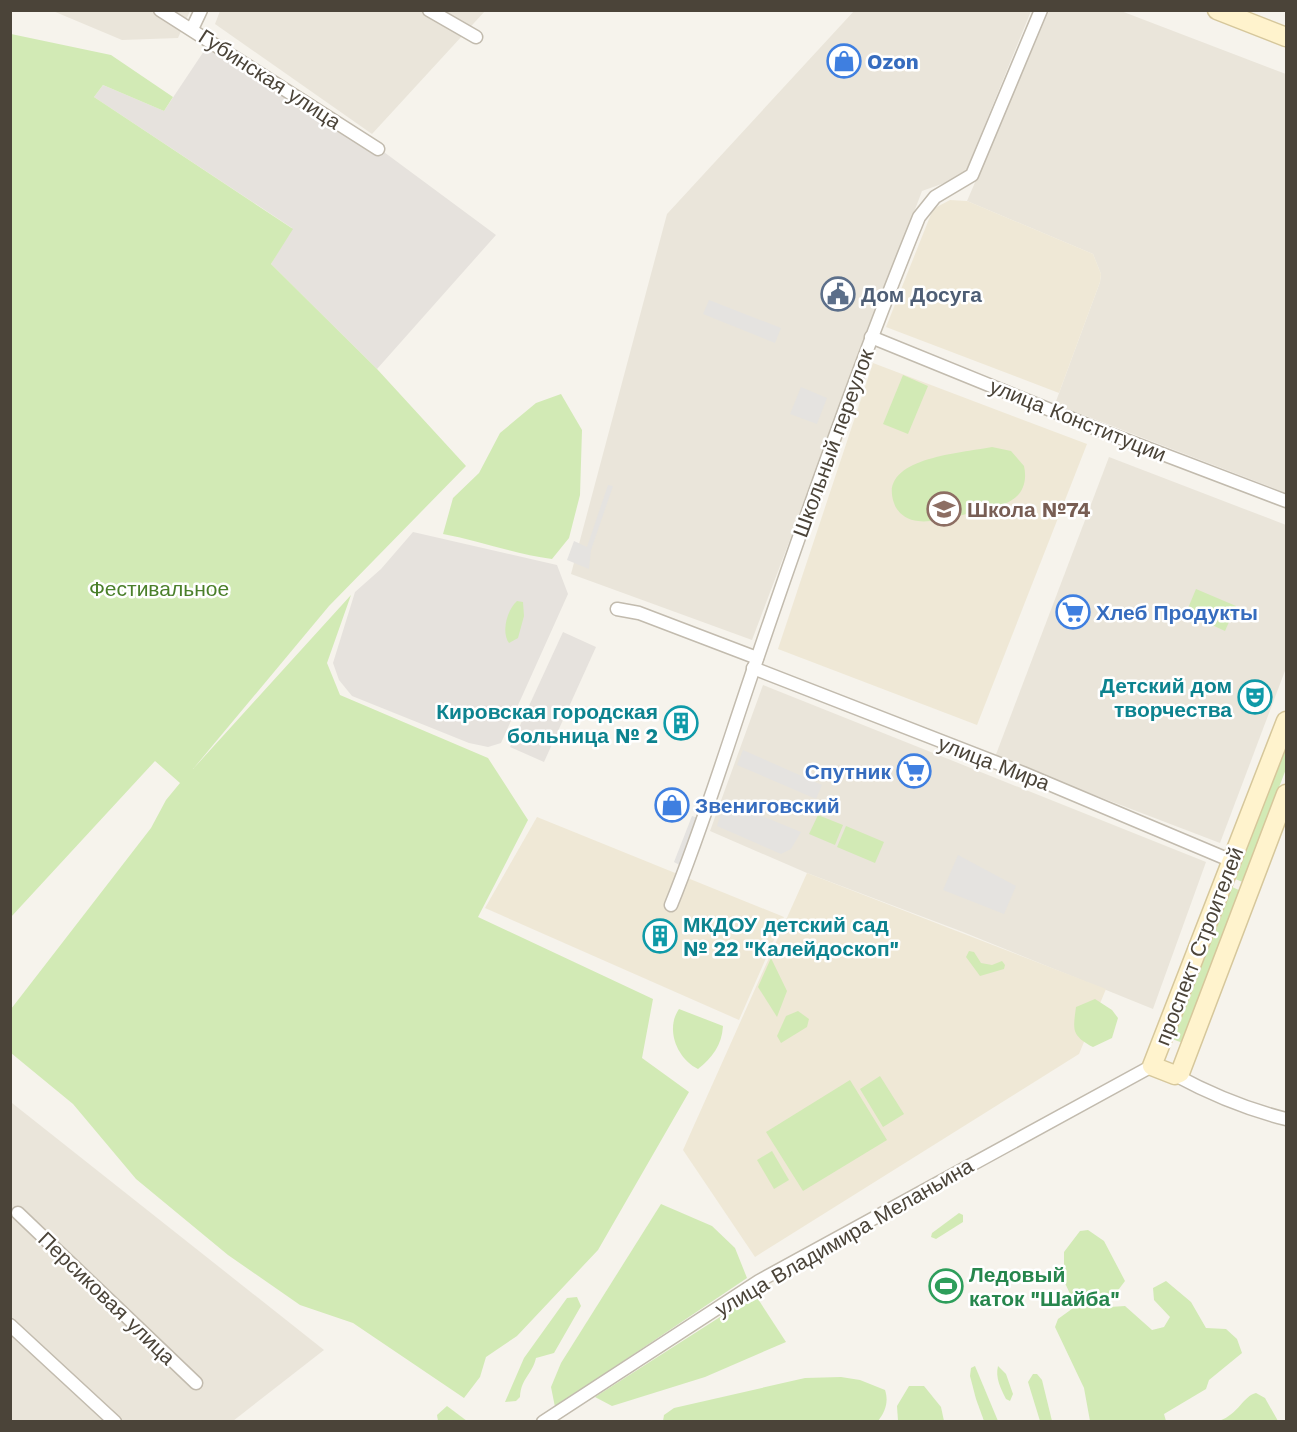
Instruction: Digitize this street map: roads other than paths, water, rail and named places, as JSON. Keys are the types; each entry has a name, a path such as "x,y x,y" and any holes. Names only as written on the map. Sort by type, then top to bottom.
{"street":[{"name":"Губинская улица","path":"160,10 378,149"},
{"path":"192,29 201,10"},
{"path":"429,10 476,37"},
{"name":"Школьный переулок","path":"671,905 703,823 755,663 871,338 923,211 935,197 972,175 1041,10"},
{"path":"1217,10 1287,37"},
{"name":"улица Конституции","path":"871,338 1102,431 1287,501"},
{"name":"улица Мира","path":"617,609 639,613 1232,861"},
{"name":"проспект Строителей","path":"1287,721 1152,1066 1175,1075 1180,1073 1287,794"},
{"name":"улица Владимира Меланьина","path":"543,1422 759,1281 1152,1066"},
{"path":"1175,1075 1229,1102 1287,1119"},
{"name":"Персиковая улица","path":"18,1213 196,1383"},
{"path":"10,1325 115,1422"}],"place":[{"name":"Ozon","path":"844,61"},
{"name":"Дом Досуга","path":"838,294"},
{"name":"Школа №74","path":"944,509"},
{"name":"Хлеб Продукты","path":"1073,612"},
{"name":"Детский дом творчества","path":"1255,697"},
{"name":"Кировская городская больница № 2","path":"681,723"},
{"name":"Спутник","path":"914,771"},
{"name":"Звениговский","path":"672,805"},
{"name":"МКДОУ детский сад № 22 \"Калейдоскоп\"","path":"660,936"},
{"name":"Ледовый каток \"Шайба\"","path":"946,1286"}],"park label":[{"name":"Фестивальное","path":"159,588"}]}
